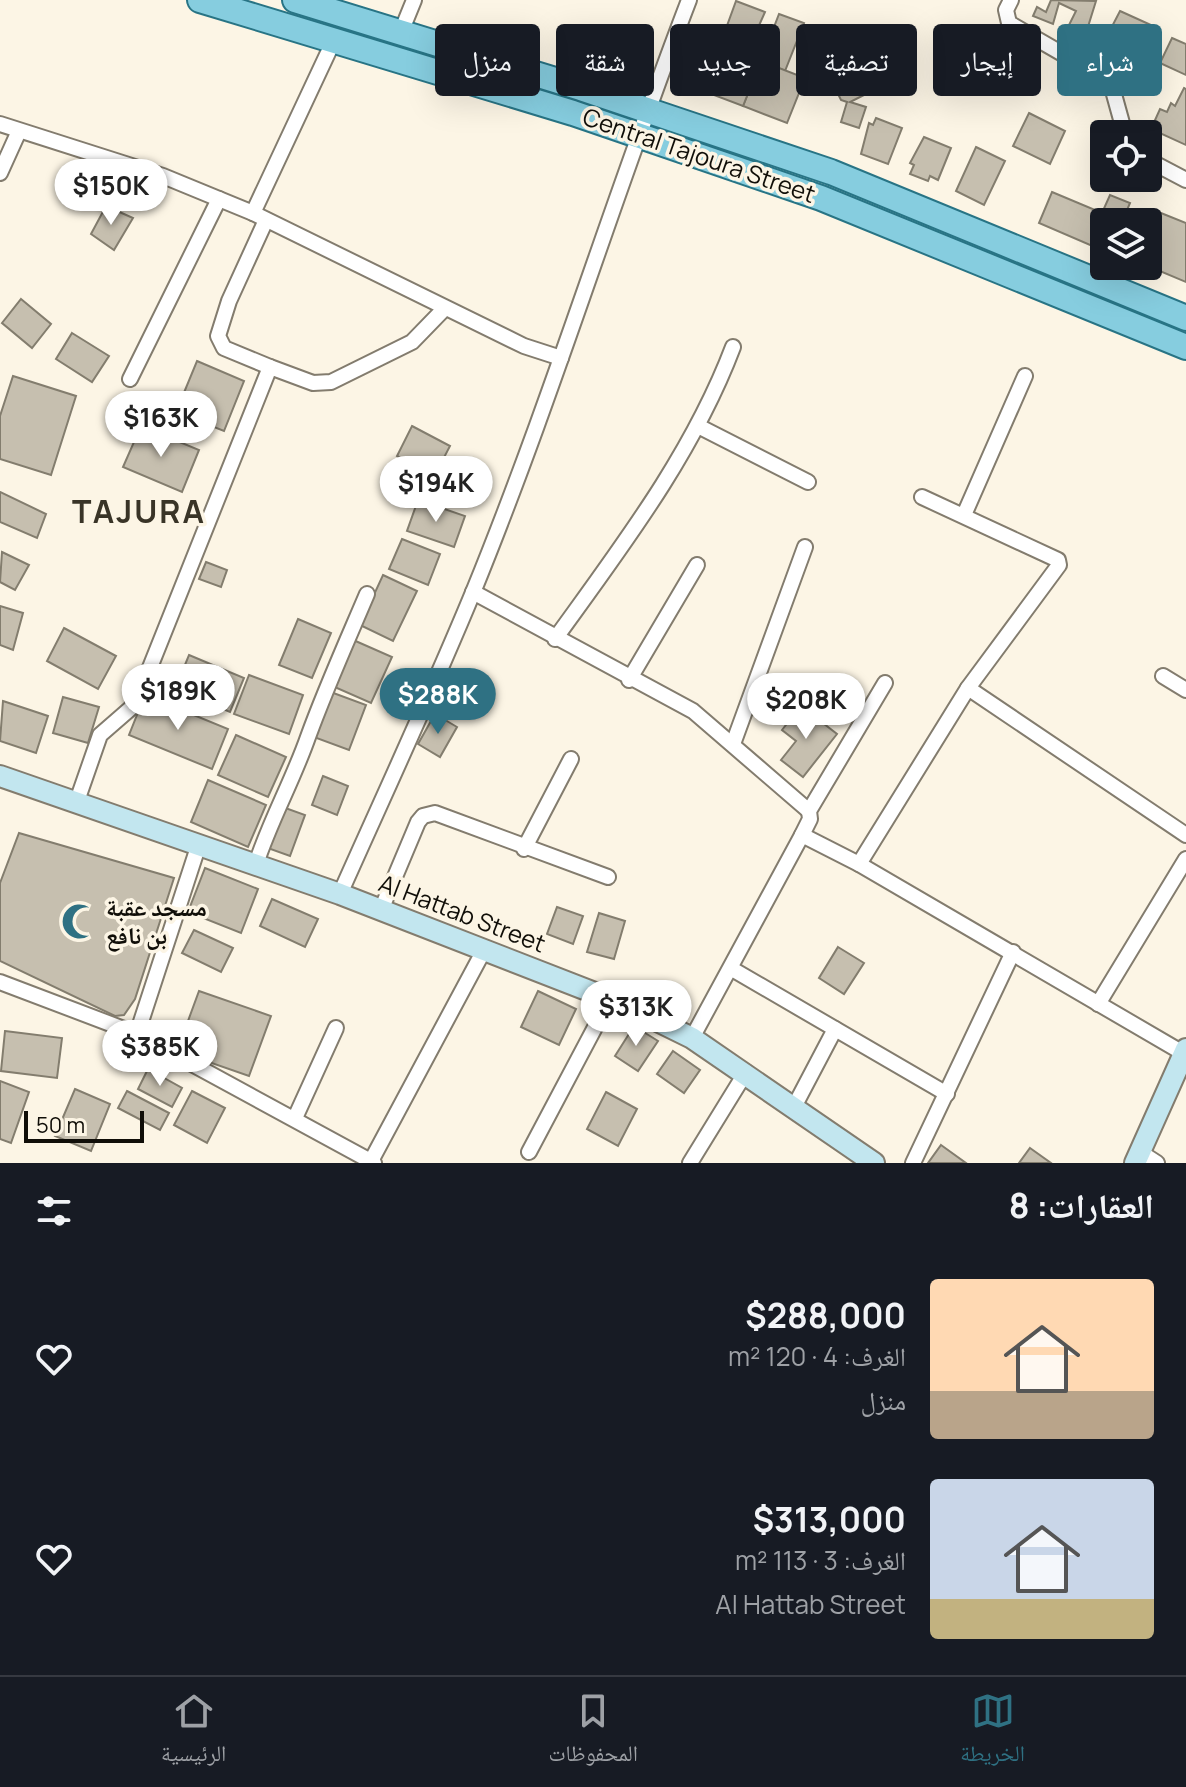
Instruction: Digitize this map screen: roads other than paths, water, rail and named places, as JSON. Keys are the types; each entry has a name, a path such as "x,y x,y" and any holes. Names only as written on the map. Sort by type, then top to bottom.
{"main road":[{"name":"Central Tajoura Street","path":"200,0 641,135 821,198 1186,347"},
{"path":"295,0 647,110 831,172 1186,318"}],"street":[{"path":"401,32 414,0"},
{"path":"340,894 473,592 561,358 641,135 647,110 689,0"},
{"path":"1011,0 1006,10 1009,23 1074,58 1112,87 1121,120"},
{"path":"334,40 260,216 218,336 224,348 270,367 313,383 331,382 412,342 445,308"},
{"path":"0,124 163,176 260,216 524,346 561,358"},
{"path":"0,173 19,131"},
{"path":"1162,167 1186,180"},
{"path":"130,379 219,199"},
{"path":"555,639 644,516 698,426 733,347"},
{"path":"77,801 100,735 131,708 143,685 270,367"},
{"path":"964,515 1025,376"},
{"path":"698,426 808,482"},
{"path":"859,864 968,688 1059,562 922,497"},
{"path":"733,744 805,547"},
{"path":"629,680 697,565"},
{"path":"473,592 629,680 693,711 809,811"},
{"path":"256,864 277,805 309,735 310,722 330,685 367,594"},
{"path":"1163,676 1186,690"},
{"path":"692,1038 802,835 810,819 809,811 885,683"},
{"path":"968,688 1186,835"},
{"path":"524,849 571,759"},
{"name":"Al Hattab Street","path":"0,776 340,894 610,999 692,1038 746,1072 874,1163"},
{"path":"381,910 423,816 435,813 524,849 608,877"},
{"path":"802,835 859,864 1098,1004 1185,1051 1144,1159"},
{"path":"137,1034 199,844"},
{"path":"1098,1004 1186,859"},
{"path":"0,982 137,1034 373,1162 483,952"},
{"path":"913,1163 1013,952"},
{"path":"732,969 947,1094"},
{"path":"529,1152 610,999"},
{"path":"295,1118 336,1028"},
{"path":"794,1107 835,1029"},
{"path":"690,1163 746,1072"}],"place":[{"name":"مسجد عقبة بن نافع","path":"80,922"}],"district":[{"name":"TAJURA","path":"139,512"}]}
